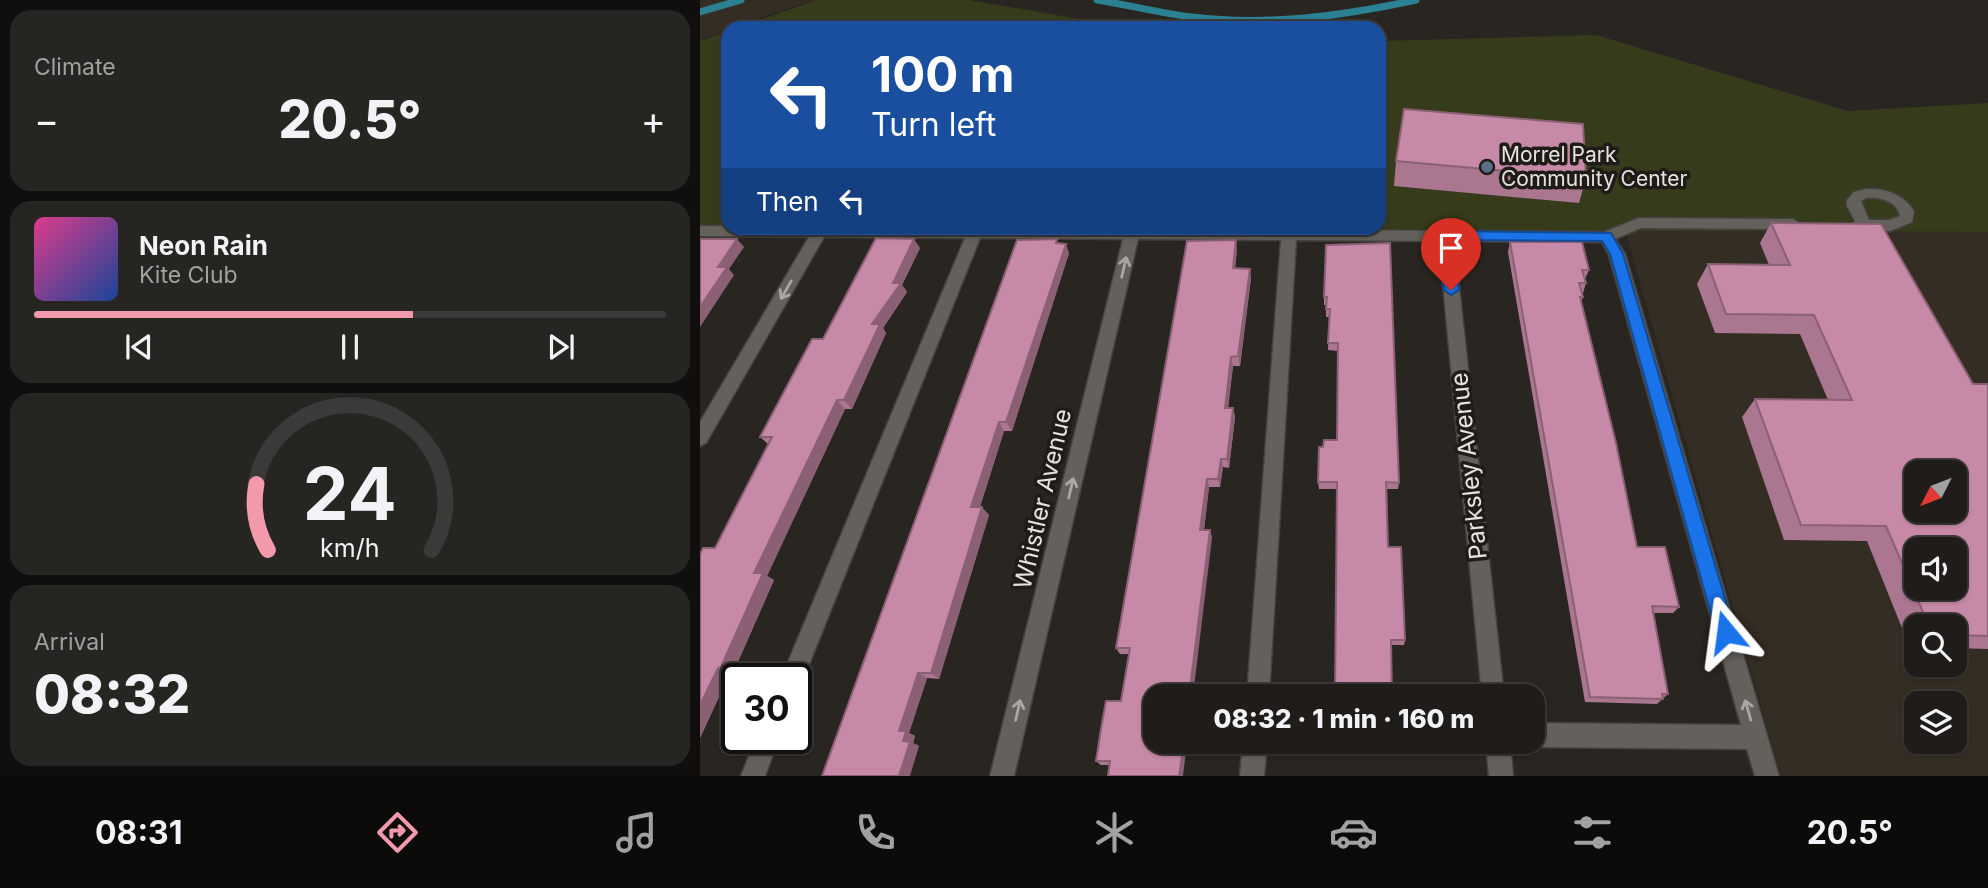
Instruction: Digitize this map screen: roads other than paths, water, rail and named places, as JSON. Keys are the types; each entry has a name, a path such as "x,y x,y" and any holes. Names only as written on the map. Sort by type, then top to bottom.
{"street":[{"path":"1386,235 1606,237 1639,223 1811,225"},
{"path":"1838,225 1864,225"},
{"path":"700,230 721,230"},
{"path":"700,438 818,235"},
{"path":"799,663 974,235"},
{"name":"Whistler Avenue","path":"1002,776 1132,235"},
{"path":"1259,684 1289,235"},
{"name":"Parksley Avenue","path":"1446,235 1492,684"},
{"path":"1606,237 1616,254 1767,776"},
{"path":"1545,735 1756,737"},
{"path":"753,776 762,754"},
{"path":"1252,776 1254,754"},
{"path":"1499,754 1501,776"}],"waterway":[{"path":"700,12 741,0"},
{"path":"1097,0 1220,20 1305,18 1416,0"}],"place":[{"name":"Morrel Park Community Center","path":"1487,167"}]}
